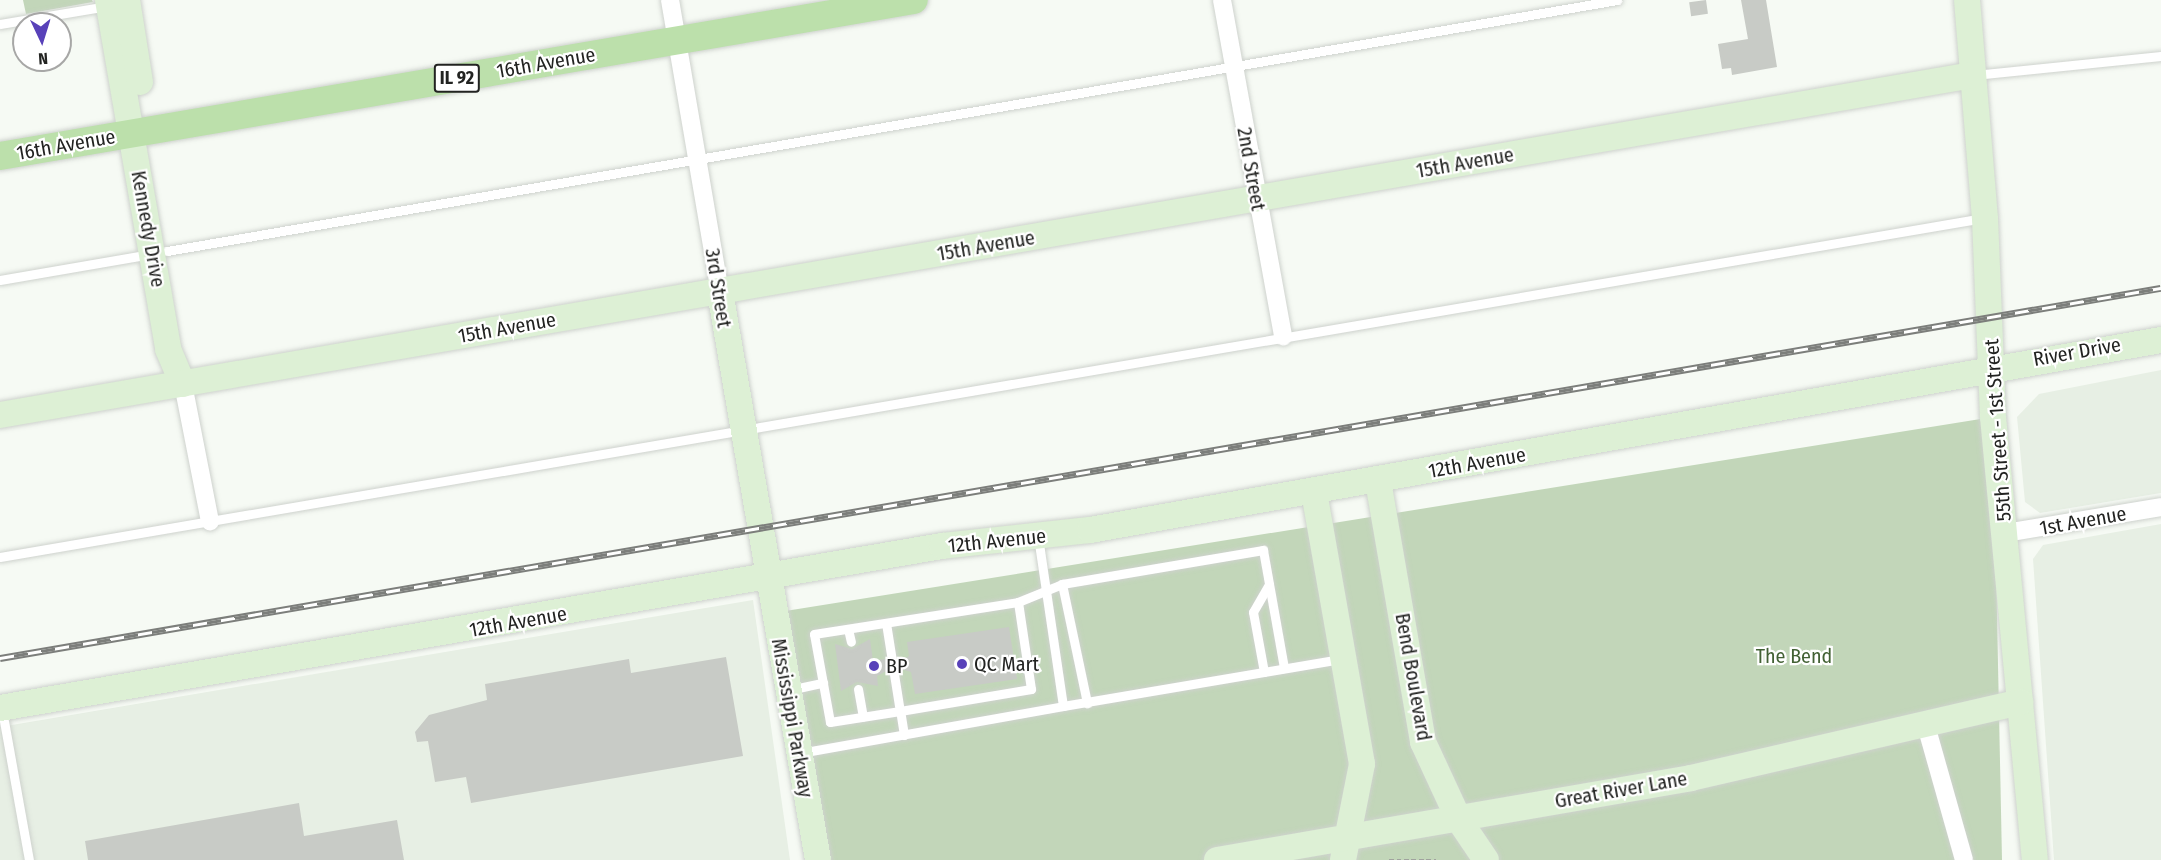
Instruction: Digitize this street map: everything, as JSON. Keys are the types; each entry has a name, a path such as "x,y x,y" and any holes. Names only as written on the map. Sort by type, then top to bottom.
{"main road":[{"name":"16th Avenue","path":"0,156 914,0"}],"street":[{"name":"3rd Street","path":"669,0 720,292 766,576"},
{"name":"2nd Street","path":"1222,0 1256,199 1283,337"},
{"name":"55th Street - 1st Street","path":"1967,0 1985,218 2006,533 2035,860"},
{"name":"Kennedy Drive","path":"122,2 140,133 160,253 184,347 183,384 210,521"},
{"name":"15th Avenue","path":"0,415 1972,75"},
{"name":"River Drive","path":"1994,369 2161,340"},
{"name":"12th Avenue","path":"1,708 942,546 1038,537 1314,492 1994,369"},
{"name":"Bend Boulevard","path":"1378,481 1423,742 1459,820 1486,860"},
{"path":"1314,492 1362,764 1345,849"},
{"name":"1st Avenue","path":"2006,533 2161,507"},
{"name":"Mississippi Parkway","path":"766,576 818,860"},
{"name":"Great River Lane","path":"1217,860 1345,849 1459,820 1690,778 1925,722 2020,702"},
{"path":"1925,722 1964,860"}],"lane":[{"path":"0,280 1617,0"},
{"path":"0,24 122,2"},
{"path":"1972,75 2161,56"},
{"path":"0,557 1985,218"},
{"path":"1038,537 1063,706"},
{"path":"1018,602 1031,689 830,722 814,634 1018,602 1045,593 1062,584 1263,550 1284,668"},
{"path":"1062,584 1087,703"},
{"path":"1264,672 1253,612 1269,584"},
{"path":"886,623 892,659"},
{"path":"848,629 850,642"},
{"path":"799,753 1344,658"},
{"path":"894,674 904,735"},
{"path":"787,690 823,683"},
{"path":"858,689 863,717"},
{"path":"1,708 29,860"}],"path":[{"path":"1389,860 1436,860"}],"shaded area":[{"path":"2161,370 2161,493 2040,513 2025,502 2017,417 2039,394"},
{"path":"2161,524 2161,860 2054,860 2033,559 2043,545"},
{"path":"753,600 790,860 0,860 0,727"}],"green space":[{"path":"23,0 92,0 93,2 37,12 26,12"},
{"name":"The Bend","path":"1993,417 2002,860 806,860 773,613"}],"building":[{"path":"1706,0 1708,14 1691,16 1689,2"},
{"path":"1741,0 1766,0 1777,67 1732,75 1731,68 1722,69 1718,44 1748,39"},
{"name":"QC Mart","path":"1009,627 1017,679 915,694 911,672 894,667 877,676 878,686 857,682 841,691 835,644 852,649 870,639 873,661 885,659 893,666 909,656 907,642"},
{"path":"726,657 743,756 471,803 466,777 435,782 428,741 417,742 415,732 429,715 487,700 485,684 629,659 631,673"},
{"path":"299,803 304,836 397,820 404,860 88,860 85,841"}],"railway":[{"path":"0,658 2161,288"}],"place":[{"name":"QC Mart","path":"962,664"},
{"name":"BP","path":"874,666"}]}
